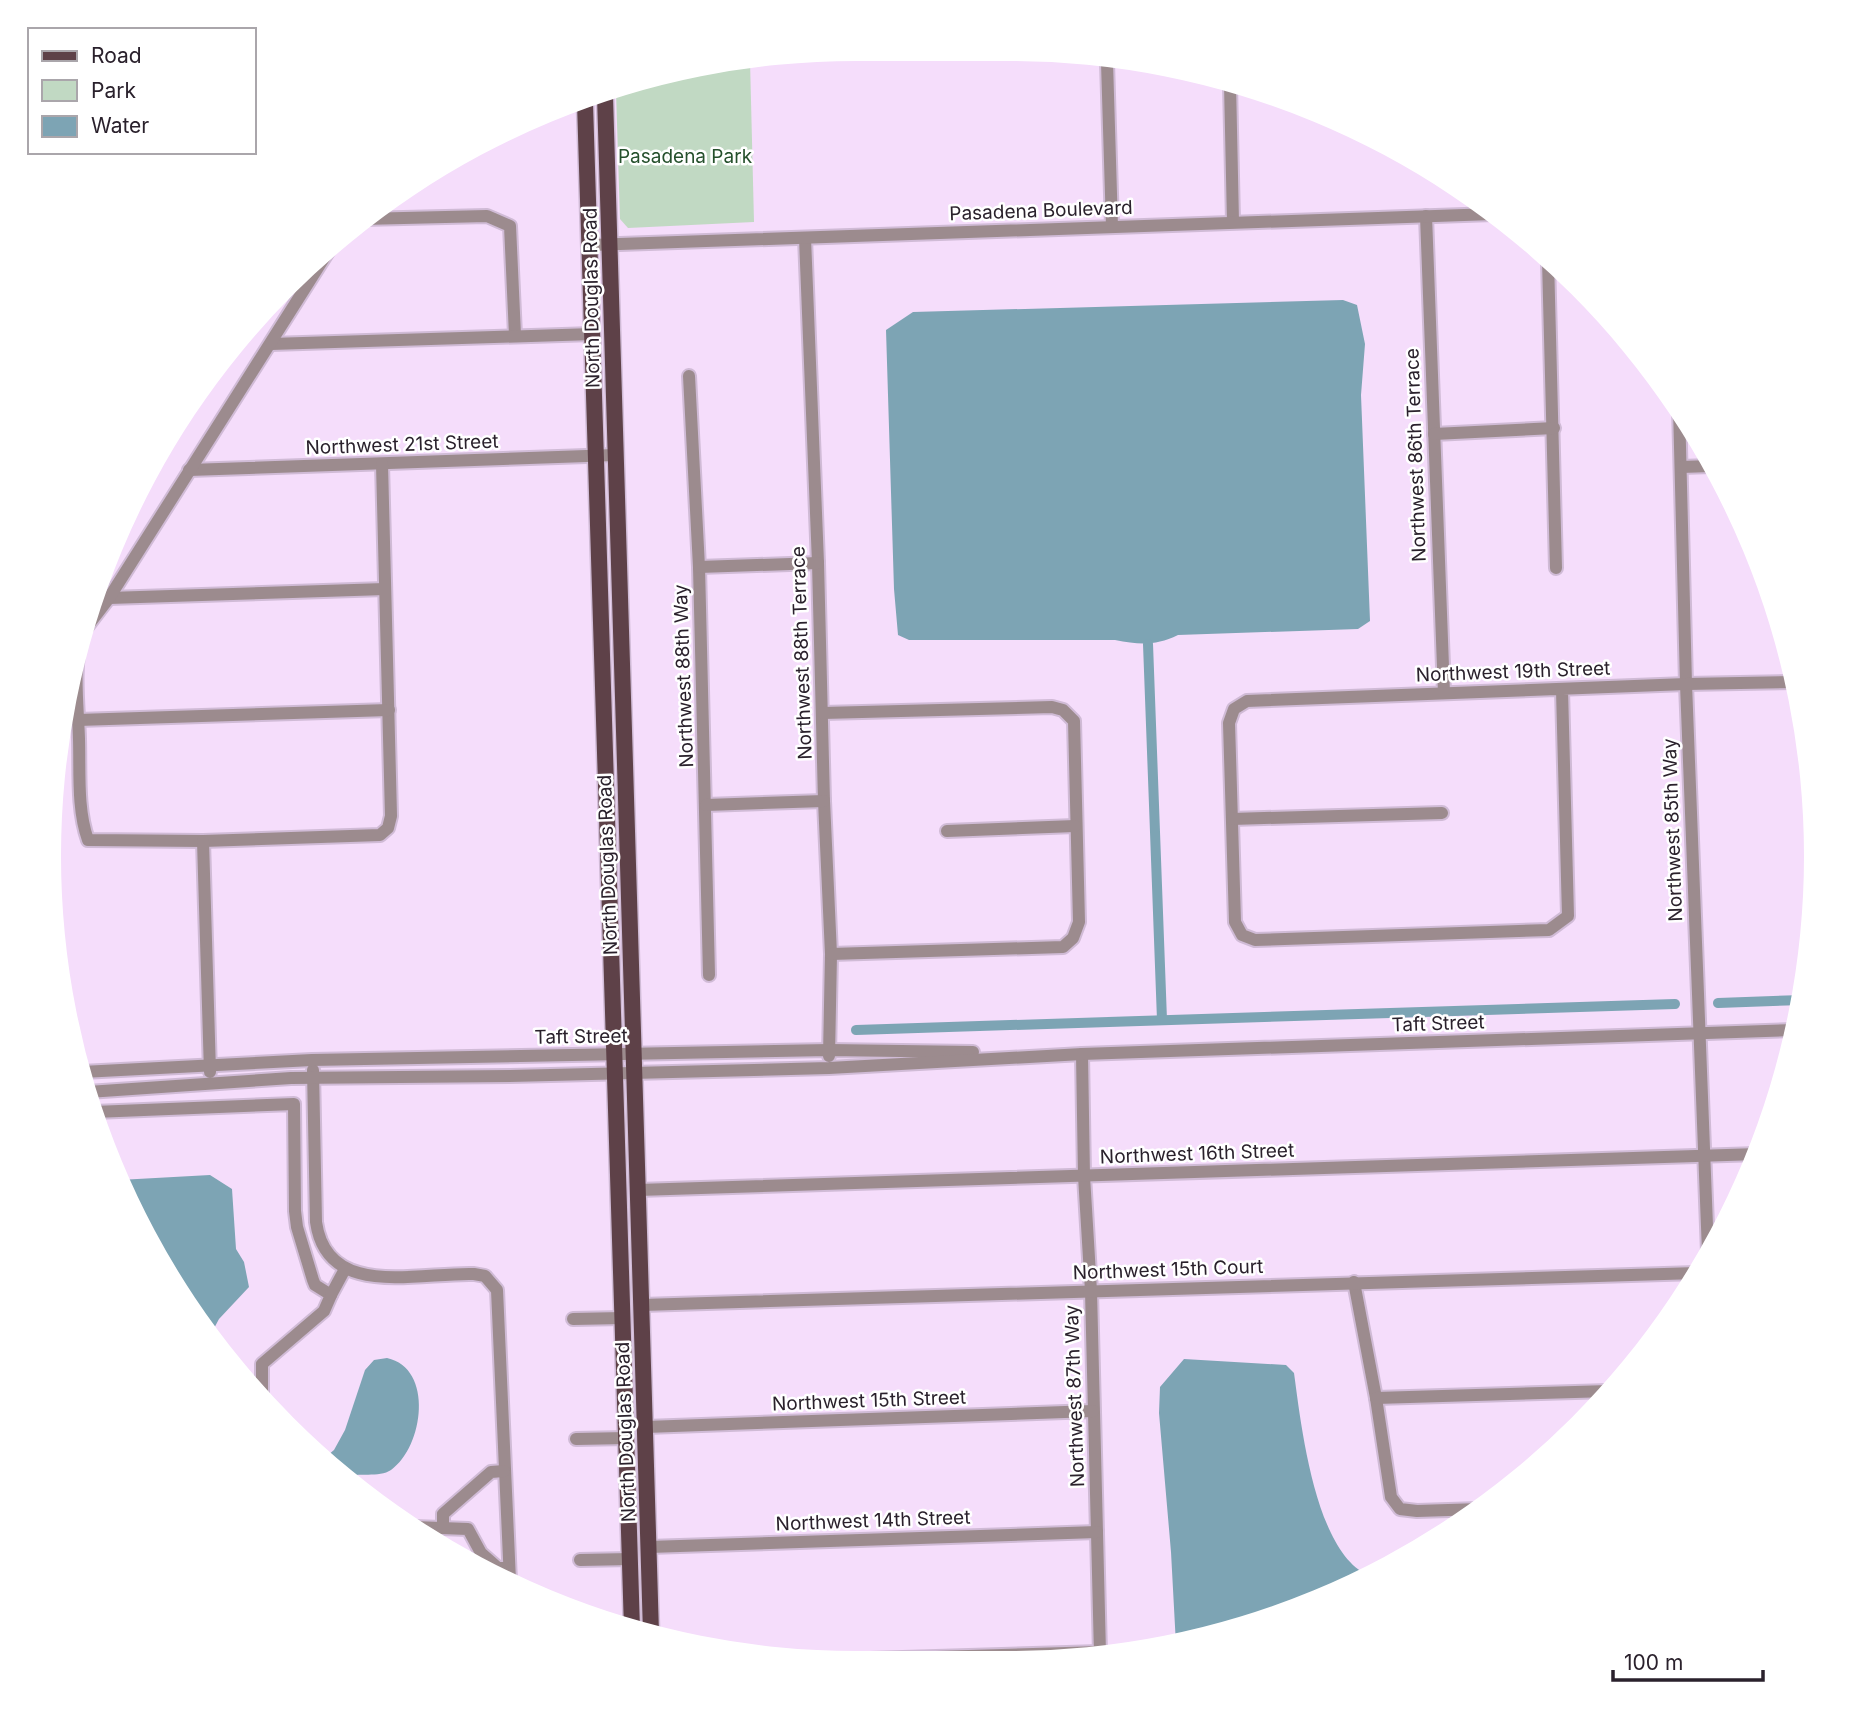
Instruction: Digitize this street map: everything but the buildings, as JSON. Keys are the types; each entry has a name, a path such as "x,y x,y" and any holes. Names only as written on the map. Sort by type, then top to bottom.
{"main road":[{"name":"North Douglas Road","path":"605,102 651,1624"},
{"name":"North Douglas Road","path":"585,109 632,1618"},
{"path":"619,1205 629,1219 631,1263 642,1298"}],"street":[{"path":"1108,68 1112,227"},
{"path":"1230,93 1233,222"},
{"name":"Pasadena Boulevard","path":"591,245 1478,214"},
{"path":"381,219 487,216 510,226 515,335"},
{"name":"Northwest 86th Terrace","path":"1426,216 1444,693"},
{"name":"Northwest 88th Terrace","path":"805,238 831,954 830,1068"},
{"path":"1548,273 1556,568"},
{"path":"101,609 313,276"},
{"path":"271,344 593,334"},
{"name":"Northwest 88th Way","path":"689,376 699,567 709,975"},
{"path":"1434,434 1554,428"},
{"name":"Northwest 85th Way","path":"1680,430 1686,684 1707,1235"},
{"name":"Northwest 21st Street","path":"189,470 615,456"},
{"path":"78,698 82,823 88,841 203,841 380,835 388,828 391,816 382,464"},
{"path":"1681,467 1701,466"},
{"path":"699,567 818,563"},
{"path":"109,598 385,589"},
{"name":"Northwest 19th Street","path":"1232,820 1229,723 1234,709 1247,701 1784,682"},
{"path":"1443,813 1232,820 1235,922 1242,935 1255,940 1549,930 1563,922 1568,916 1562,690"},
{"path":"823,713 1052,707 1063,710 1074,721 1079,922 1073,938 1063,947 831,954"},
{"path":"78,720 389,710"},
{"path":"706,805 824,801"},
{"path":"947,831 1075,826"},
{"path":"203,841 211,1083"},
{"name":"Taft Street","path":"97,1090 313,1077 510,1076 830,1068 1082,1054 1784,1030"},
{"name":"Taft Street","path":"91,1072 312,1060 829,1050 1082,1054"},
{"name":"Northwest 87th Way","path":"1082,1054 1100,1645"},
{"path":"312,1060 318,1231 324,1248 337,1264 354,1274 474,1274 485,1276 493,1282 499,1298 509,1571"},
{"path":"103,1112 294,1104 297,1227 315,1285 331,1294"},
{"name":"Northwest 16th Street","path":"638,1190 1746,1153"},
{"path":"262,1384 262,1364 324,1311 345,1269"},
{"name":"Northwest 15th Court","path":"642,1298 1091,1291 1685,1273"},
{"path":"1354,1282 1391,1497 1400,1509 1461,1510"},
{"path":"573,1319 623,1318"},
{"path":"1376,1398 1596,1391"},
{"name":"Northwest 15th Street","path":"646,1427 1093,1411"},
{"path":"576,1439 627,1438"},
{"path":"443,1527 443,1514 492,1472 504,1471"},
{"path":"431,1527 468,1529 481,1553 491,1562"},
{"name":"Northwest 14th Street","path":"649,1547 1097,1532"},
{"path":"580,1560 631,1559"}],"green space":[{"name":"Pasadena Park","path":"750,68 754,222 628,228 620,219 616,98 650,88"}],"water":[{"path":"1343,300 1357,305 1365,344 1361,395 1370,621 1358,629 1178,635 1147,644 1115,640 909,640 898,635 894,589 886,330 913,312"},
{"path":"210,1175 232,1189 236,1249 244,1262 249,1287 215,1326 168,1253 130,1179"},
{"path":"387,1358 402,1365 412,1376 418,1392 417,1427 402,1459 391,1470 381,1474 357,1475 331,1453 345,1430 365,1370 374,1360"},
{"path":"1184,1359 1286,1365 1294,1373 1307,1453 1323,1514 1335,1541 1350,1562 1360,1569 1264,1609 1175,1633 1159,1413 1160,1387"}],"waterway":[{"path":"1148,644 1162,1020"},
{"path":"1718,1003 1790,1000"},
{"path":"856,1030 1675,1004"}]}
